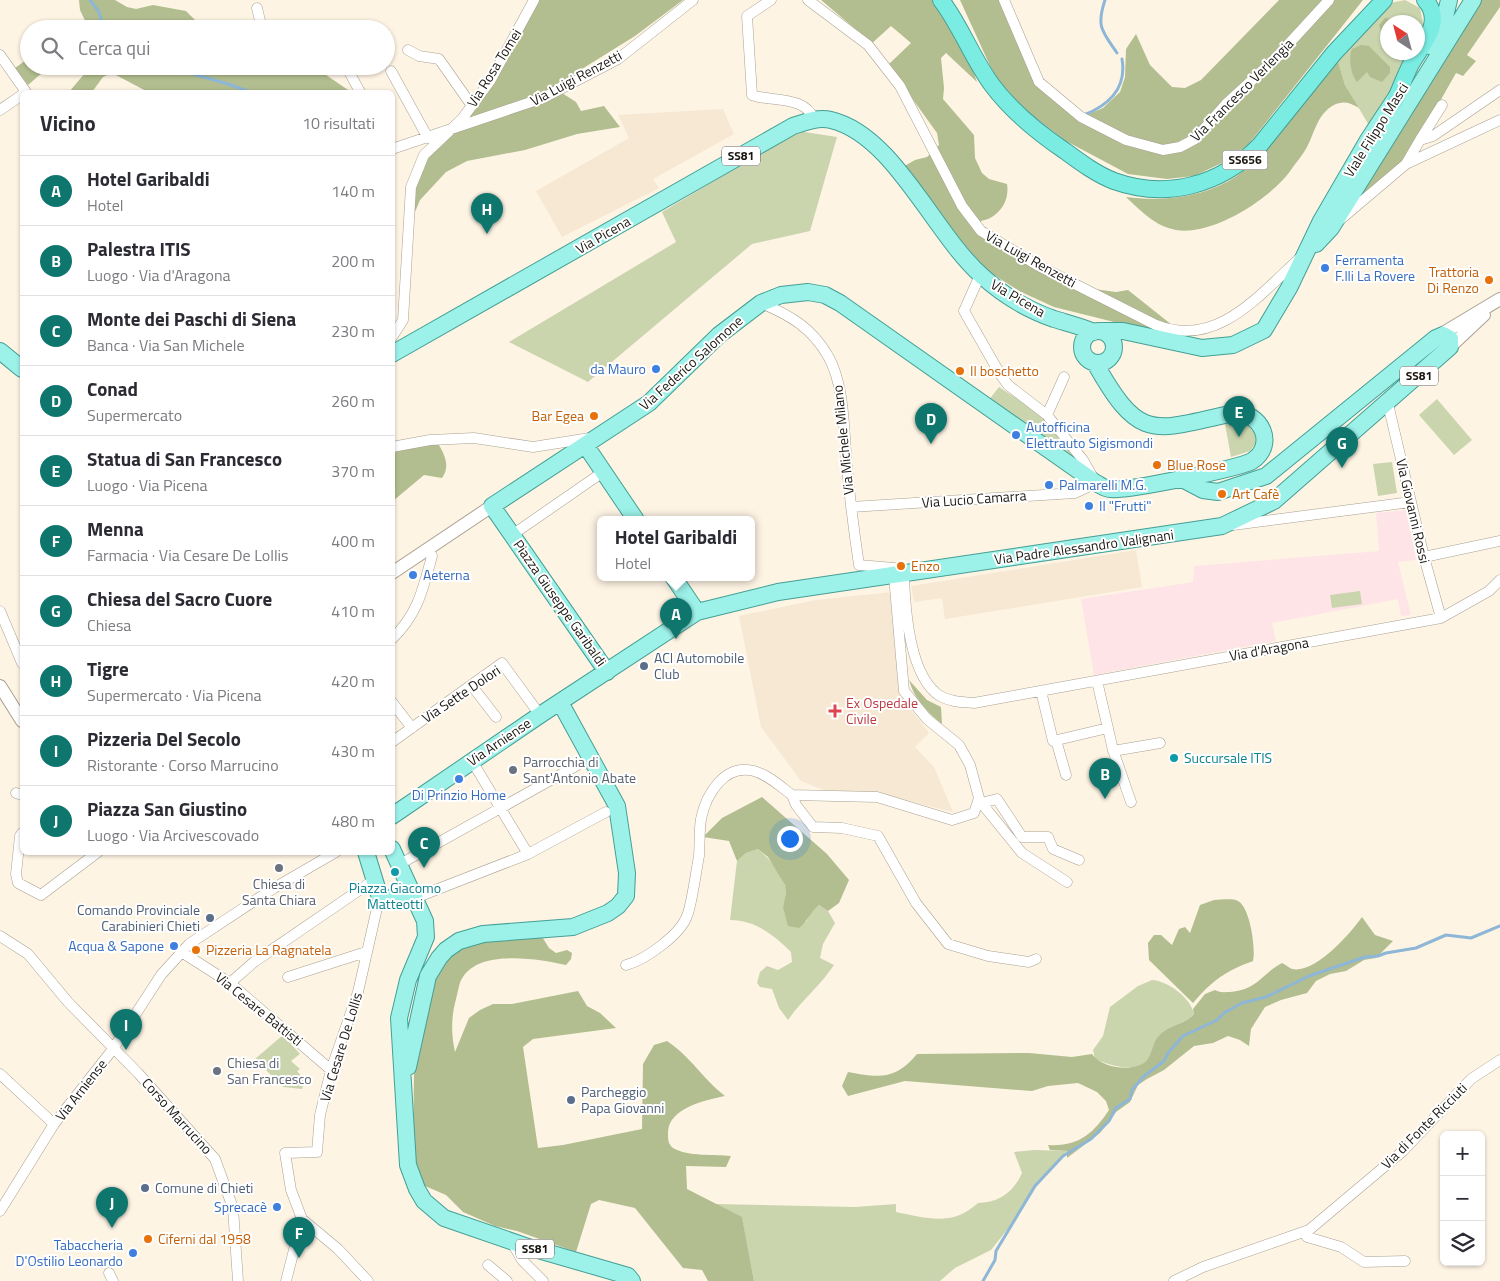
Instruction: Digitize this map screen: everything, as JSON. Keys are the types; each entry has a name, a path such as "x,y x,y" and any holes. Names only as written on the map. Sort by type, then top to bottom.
{"highway":[{"name":"SS656","path":"941,0 991,83 1008,104 1031,126 1057,145 1113,180 1147,189 1162,190 1200,184 1232,169 1247,159 1334,53 1371,0"},
{"name":"SS656","path":"954,0 974,57"},
{"name":"SS656","path":"1334,53 1384,0"},
{"path":"1395,101 1410,66 1433,25 1432,10 1425,0"}],"main road":[{"name":"Viale Filippo Masci","path":"1097,332 1123,331 1202,348 1233,345 1264,330 1335,197 1444,21 1449,0"},
{"name":"Viale Filippo Masci","path":"1459,22 1463,0"},
{"name":"Viale Filippo Masci","path":"1304,257 1331,228 1473,0"},
{"name":"Via Picena","path":"395,352 793,126 814,120 830,120 854,130 886,155 947,238 980,275 996,288 1024,305 1052,318 1097,332"},
{"name":"Via Federico Salomone","path":"492,506 586,446 648,403 719,335 761,303 781,295 808,292 825,295 840,303 1096,483 1110,490 1182,479"},
{"name":"Via Picena","path":"1052,318 1082,345"},
{"name":"SS81","path":"1097,332 1110,336 1113,380 1120,402"},
{"path":"1082,345 1086,337 1097,332"},
{"name":"Viale Filippo Masci","path":"1112,354 1131,342 1157,338"},
{"name":"Via Padre Alessandro Valignani","path":"608,672 697,612 778,592 1222,526 1274,501 1388,404 1445,341"},
{"name":"SS81","path":"1182,479 1203,490 1218,492 1266,476 1445,341"},
{"name":"SS81","path":"1082,345 1086,358 1095,363 1131,416 1150,426 1166,427 1239,412 1249,414 1260,424 1264,443 1261,452 1254,460 1182,479"},
{"path":"0,350 20,367"},
{"path":"1095,363 1106,361 1112,354"},
{"path":"586,446 633,516"},
{"name":"Piazza Giuseppe Garibaldi","path":"492,506 608,672"},
{"path":"676,581 697,612"},
{"name":"Via Arniense","path":"395,814 540,715 608,672"},
{"path":"404,1092 428,976 446,950 459,941 483,934 573,927 608,913 618,906 626,896 628,873 617,806 560,702"},
{"path":"367,855 381,901 413,894"},
{"path":"396,857 425,921 426,937 408,980 399,1018 404,1092"},
{"name":"SS81","path":"404,1092 408,1165 411,1177 424,1201 444,1218 511,1241 628,1276 632,1281"}],"street":[{"name":"Via Rosa Tomei","path":"395,332 403,320 411,187 424,155 462,119 490,81 534,0"},
{"name":"Via Luigi Renzetti","path":"395,148 543,98 618,58 693,0"},
{"path":"771,0 747,16 752,95 795,102 812,115 814,120"},
{"name":"Via Luigi Renzetti","path":"808,0 868,45 900,86 962,206 981,231 1036,265 1156,325 1172,330 1190,332 1212,328 1235,316 1304,257"},
{"name":"Via Francesco Verlengia","path":"1004,0 1039,82 1081,117 1126,140 1163,150 1180,147 1195,139 1226,104 1273,61 1329,0"},
{"path":"257,8 260,20"},
{"path":"408,50 419,56 439,59 472,106"},
{"path":"0,55 25,90"},
{"path":"351,75 359,90"},
{"path":"395,75 428,138"},
{"path":"1420,140 1433,136 1500,90"},
{"path":"0,110 20,96"},
{"path":"1406,164 1442,105"},
{"path":"1331,228 1406,164 1500,120"},
{"path":"980,275 964,311 1008,385 1047,415 1083,460 1096,483"},
{"name":"Via Padre Alessandro Valignani","path":"1445,341 1500,299"},
{"name":"Via Michele Milano","path":"761,303 800,322 811,332 829,357 840,390 851,507 859,565 894,568 899,575"},
{"path":"1047,415 1064,377"},
{"name":"Via Giovanni Rossi","path":"1388,404 1424,557 1441,618"},
{"path":"395,446 430,440 474,438 533,447 601,436"},
{"name":"Piazza Giuseppe Garibaldi","path":"512,535 603,472"},
{"name":"Via Lucio Camarra","path":"851,507 1075,493 1096,483"},
{"path":"1222,526 1411,502"},
{"name":"Via Federico Salomone","path":"395,572 492,506"},
{"path":"1424,557 1500,540"},
{"path":"395,636 404,627 421,599 432,556 427,549"},
{"path":"626,965 645,958 676,932 687,916 699,856 701,818 708,798 717,784 728,773 744,769 761,774 792,795 877,796 952,820 974,813 979,798 970,765 959,745 927,719 904,690 899,575"},
{"name":"Via d'Aragona","path":"899,575 917,668 929,687 941,696 954,702 974,703 1441,618 1489,591 1500,580"},
{"path":"0,611 20,658"},
{"name":"Via Sette Dolori","path":"395,740 502,663 540,715"},
{"path":"1097,680 1113,751 1131,802"},
{"path":"0,686 20,718"},
{"path":"472,686 496,717"},
{"path":"1041,691 1053,741 1108,728"},
{"path":"395,706 412,728"},
{"path":"1056,740 1066,775"},
{"path":"1113,751 1160,742"},
{"path":"472,761 528,854"},
{"path":"396,857 501,808 576,766"},
{"path":"792,795 796,805 813,827 842,828 878,836 916,903 948,944 988,956 1029,962 1036,959"},
{"path":"977,804 997,798 1022,837 1048,837 1053,849 1079,860"},
{"path":"977,804 983,805 1022,853 1067,882"},
{"path":"413,894 528,854 606,812"},
{"path":"20,836 16,874 18,883 41,895 94,855"},
{"name":"Via Arniense","path":"0,1211 54,1124 113,1049 161,975 196,939 274,888 331,855"},
{"path":"230,983 254,962 374,880"},
{"name":"Via Cesare De Lollis","path":"302,1219 291,1190 285,1153 317,1152 320,1115 331,1070 358,992 377,908 381,901"},
{"name":"Corso Marrucino","path":"0,936 28,954 68,1002 138,1073 215,1159 233,1208 238,1281"},
{"path":"288,977 366,952"},
{"name":"Via Cesare Battisti","path":"183,953 230,983 331,1070"},
{"name":"Via di Fonte Ricciuti","path":"1174,1281 1203,1267 1304,1232 1403,1151 1471,1079 1500,1060"},
{"path":"0,1074 54,1124"},
{"path":"286,1281 302,1219 338,1249 368,1281"},
{"path":"1304,1232 1307,1237 1341,1247 1364,1262 1405,1262"},
{"path":"511,1241 522,1260 542,1281"},
{"path":"488,1266 507,1281"}],"shaded area":[{"path":"723,109 734,134 653,179 659,188 562,237 536,191 629,138 618,115"},
{"path":"1407,510 1416,560 1398,562 1411,615 1401,616 1398,599 1272,623 1276,641 1094,675 1081,599 1193,582 1194,566 1379,551 1376,513"},
{"path":"1136,550 1142,587 945,619 942,598 914,602 911,586"},
{"name":"Ex Ospedale Civile","path":"892,592 900,695 929,733 915,747 934,767 953,812 877,793 831,793 801,781 761,727 739,616 816,600"}],"green space":[{"path":"79,0 115,0 127,7 136,9 153,5 186,11 195,20 85,20 80,10"},
{"path":"536,0 683,0 635,36 561,82 562,93 576,102 581,111 604,106 620,127 577,134 525,150 467,161 446,172 420,200 415,212 412,205 412,186 426,156 461,121"},
{"path":"821,0 935,0 969,59 977,82 946,53 941,58 944,88 943,99 974,135 975,158 982,173 989,179 1007,184 1005,203 993,216 981,221 982,235 1094,289 1116,292 1128,290 1172,325 1150,331 1054,307 1019,291 980,266 901,168 915,160 927,157 939,145 937,133 888,65 911,43 891,26 870,45 853,27"},
{"path":"960,0 1008,0 1041,77 1086,115 1103,108 1120,92 1125,77 1126,49 1136,34 1150,65 1172,87 1185,88 1201,80 1279,0 1363,0 1248,145 1222,163 1194,176 1167,179 1128,174 1066,141 1030,114 996,79"},
{"path":"1405,0 1420,8 1421,15 1380,15 1380,60 1408,60 1370,127 1345,85 1337,58 1390,3"},
{"path":"1476,0 1500,0 1500,7 1467,55 1476,61 1463,76 1456,73 1405,163 1363,197 1356,197"},
{"path":"1361,45 1369,46 1380,57 1380,60 1383,60 1390,67 1390,73 1382,82 1370,77 1367,72 1357,82 1351,66 1350,57 1352,49"},
{"path":"1337,58 1345,85 1359,108 1344,102 1328,109 1321,117 1306,148 1282,181 1240,213 1207,227 1176,230 1161,225 1143,213 1126,197 1156,199 1187,196 1216,187 1242,172 1281,131"},
{"path":"20,64 20,75 15,68"},
{"path":"20,75 40,75 28,85"},
{"path":"83,75 108,75 103,77 93,90 71,90"},
{"path":"116,75 326,75 348,90 144,90"},
{"path":"798,131 837,137 810,231 752,244 588,382 509,342 676,242 662,212"},
{"path":"999,387 1045,417 1082,465 988,401"},
{"path":"1437,399 1472,440 1454,455 1419,415"},
{"path":"1241,422 1254,429 1256,443 1250,451 1231,457 1225,424"},
{"path":"437,442 444,455 445,473 442,478 424,475 395,499 395,448"},
{"path":"1392,462 1397,493 1378,496 1373,464"},
{"path":"1360,591 1362,604 1332,608 1330,595"},
{"path":"909,680 927,700 941,707 942,724 922,705 914,693"},
{"path":"762,797 827,854 849,880 839,903 828,911 819,905 799,928 788,926 783,907 786,893 785,885 768,857 758,849 746,853 737,861 729,841 703,837 722,818"},
{"path":"758,849 767,857 783,879 786,891 783,907 806,922 811,911 819,905 828,911 835,923 823,944 820,958 834,965 788,1020 779,1008 772,989 760,987 757,983 760,972 767,966 778,970 792,962 791,952 764,930 748,923 730,920 737,861 746,853"},
{"path":"1214,900 1238,901 1246,911 1254,947 1253,961 1220,977 1193,1003 1149,960 1148,943 1154,935 1161,935 1172,945 1179,929 1185,927 1190,933 1200,905"},
{"path":"1362,917 1375,935 1393,941 1376,958 1364,960 1346,971 1330,974 1316,981 1307,993 1281,1000 1265,1007 1251,1029 1249,1046 1240,1040 1228,1036 1213,1043 1194,1046 1164,1070 1138,1085 1130,1102 1116,1112 1100,1133 1067,1158 1067,1151 1050,1150 1048,1145 1068,1144 1084,1137 1097,1126 1109,1110 1106,1101 1097,1092 1078,1083 1048,1086 1032,1091 905,1081 848,1096 842,1086 848,1072 878,1076 894,1073 917,1054 1029,1053 1072,1057 1092,1054 1102,1063 1110,1066 1126,1068 1140,1065 1149,1058 1157,1038 1168,1029 1191,1017 1194,1014 1193,1009 1205,994 1215,990 1230,992 1247,988 1282,963 1292,969 1301,969 1311,965 1341,942"},
{"path":"541,935 549,948 556,953 567,950 572,953 571,959 566,965 541,960 496,959 483,962 471,968 460,982 454,1006 452,1026 455,1052 469,1018 480,1010 493,1004 512,1004 578,991 587,1006 600,1013 616,1028 533,1039 523,1047 538,1148 563,1145 642,1129 643,1064 654,1045 667,1041 725,1096 698,1103 681,1112 669,1125 669,1141 673,1148 686,1153 731,1156 726,1167 686,1166 687,1189 742,1217 754,1281 708,1281 702,1270 683,1268 635,1208 599,1200 591,1204 576,1252 517,1231 495,1226 463,1212 446,1195 425,1186 417,1178 413,1149 414,1069 433,981 447,959 460,948 485,939"},
{"path":"1152,980 1165,983 1178,991 1184,996 1194,1014 1187,1020 1160,1034 1155,1041 1150,1056 1142,1064 1135,1067 1121,1067 1095,1059 1093,1050 1103,1036 1110,1007 1138,986"},
{"path":"283,1035 300,1054 291,1061 300,1069 297,1071 305,1080 302,1089 283,1087 255,1059"},
{"path":"1034,1150 1067,1151 1035,1185 1010,1226 991,1250 955,1268 940,1281 754,1281 742,1218 715,1204 855,1207 896,1204 896,1212 929,1218 949,1218 968,1211 978,1203 999,1199 1010,1191 1022,1173 1014,1152"}],"waterway":[{"path":"90,0 99,12 101,20"},
{"path":"1105,0 1101,17 1102,28 1117,53"},
{"path":"1084,115 1108,101 1119,87 1122,79 1122,59"},
{"path":"196,75 244,90"},
{"path":"983,1281 995,1260 996,1251 1035,1186 1063,1156 1091,1139 1109,1121 1116,1108 1130,1099 1132,1090 1143,1077 1164,1061 1168,1053 1183,1036 1217,1020 1224,1013 1242,1003 1266,997 1309,976 1365,957 1416,948 1446,935 1471,938 1500,926"}],"place":[{"name":"Tigre","path":"487,234"},
{"name":"Ferramenta F.lli La Rovere","path":"1325,268"},
{"name":"Trattoria Di Renzo","path":"1489,280"},
{"name":"da Mauro","path":"656,369"},
{"name":"Il boschetto","path":"960,371"},
{"name":"Bar Egea","path":"594,416"},
{"name":"Autofficina Elettrauto Sigismondi","path":"1016,435"},
{"name":"Statua di San Francesco","path":"1239,437"},
{"name":"Conad","path":"931,444"},
{"name":"Blue Rose","path":"1157,465"},
{"name":"Chiesa del Sacro Cuore","path":"1342,468"},
{"name":"Palmarelli M.G.","path":"1049,485"},
{"name":"Art Cafè","path":"1222,494"},
{"name":"Il \"Frutti\"","path":"1089,506"},
{"name":"Enzo","path":"901,566"},
{"name":"Aeterna","path":"413,575"},
{"name":"Hotel Garibaldi","path":"676,639"},
{"name":"ACI Automobile Club","path":"644,666"},
{"name":"Ex Ospedale Civile","path":"835,711"},
{"name":"Succursale ITIS","path":"1174,758"},
{"name":"Parrocchia di Sant'Antonio Abate","path":"513,770"},
{"name":"Di Prinzio Home","path":"459,779"},
{"name":"Palestra ITIS","path":"1105,799"},
{"name":"Chiesa di Santa Chiara","path":"279,868"},
{"name":"Monte dei Paschi di Siena","path":"424,868"},
{"name":"Piazza Giacomo Matteotti","path":"395,872"},
{"name":"Comando Provinciale Carabinieri Chieti","path":"210,918"},
{"name":"Acqua & Sapone","path":"174,946"},
{"name":"Pizzeria La Ragnatela","path":"196,950"},
{"name":"Pizzeria Del Secolo","path":"126,1050"},
{"name":"Chiesa di San Francesco","path":"217,1071"},
{"name":"Parcheggio Papa Giovanni","path":"571,1100"},
{"name":"Comune di Chieti","path":"145,1188"},
{"name":"Sprecacè","path":"277,1207"},
{"name":"Piazza San Giustino","path":"112,1228"},
{"name":"Ciferni dal 1958","path":"148,1239"},
{"name":"Tabaccheria D'Ostilio Leonardo","path":"133,1253"},
{"name":"Menna","path":"299,1258"}]}
